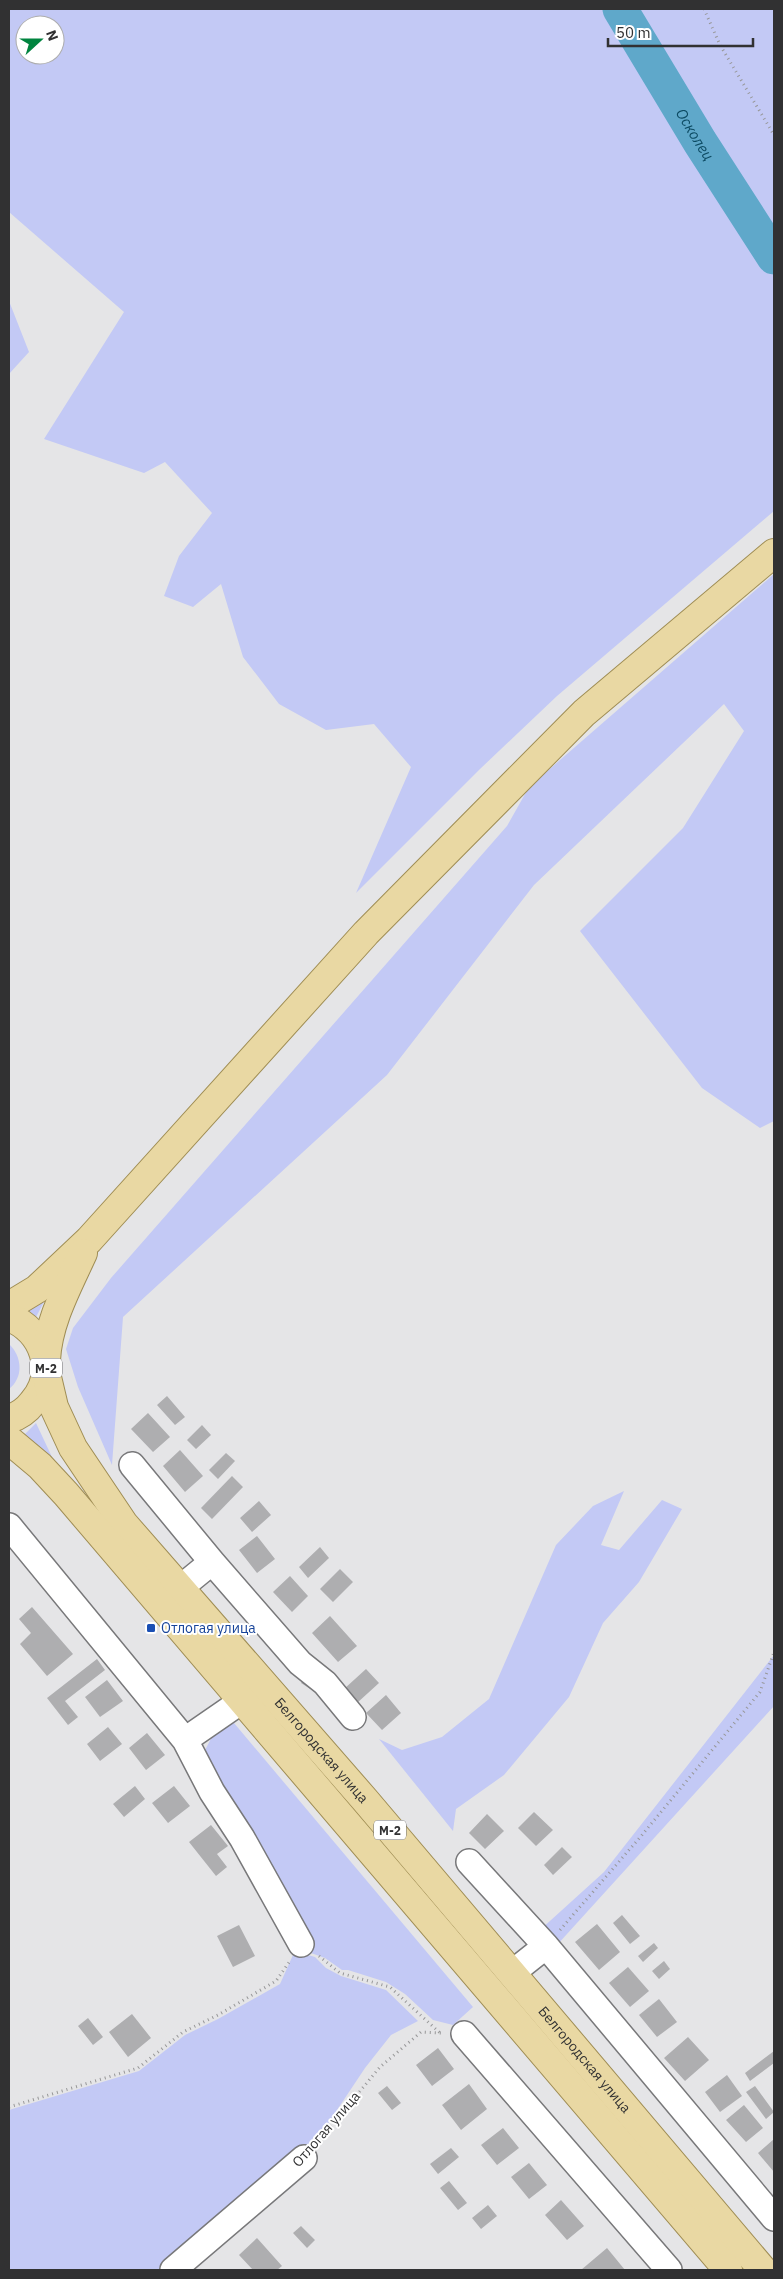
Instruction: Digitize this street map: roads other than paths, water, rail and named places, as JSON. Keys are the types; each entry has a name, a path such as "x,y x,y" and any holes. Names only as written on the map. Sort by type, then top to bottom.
{"main road":[{"path":"9,1306 36,1289 89,1240 366,933 584,713 774,553"},
{"path":"46,1367 47,1344 57,1309 89,1240"},
{"name":"М-2","path":"9,1316 29,1329 37,1338 46,1367 37,1398 27,1409 9,1419"},
{"name":"Белгородская улица","path":"46,1367 54,1407 73,1448 124,1524 365,1800 763,2270"},
{"name":"Белгородская улица","path":"9,1440 40,1466 59,1487 243,1700 728,2270"}],"lane":[{"path":"132,1465 212,1562 300,1663 326,1683 353,1717"},
{"path":"9,1526 185,1740 212,1792 242,1838 301,1944"},
{"path":"179,1589 212,1562"},
{"path":"185,1740 243,1700"},
{"path":"469,1862 546,1946 774,2218"},
{"path":"512,1973 546,1946"},
{"path":"452,2033 669,2270"},
{"name":"Отлогая улица","path":"173,2270 304,2158"}],"waterway":[{"name":"Осколец","path":"620,9 700,142 774,257"}],"place":[{"name":"Отлогая улица","path":"151,1628"}]}
